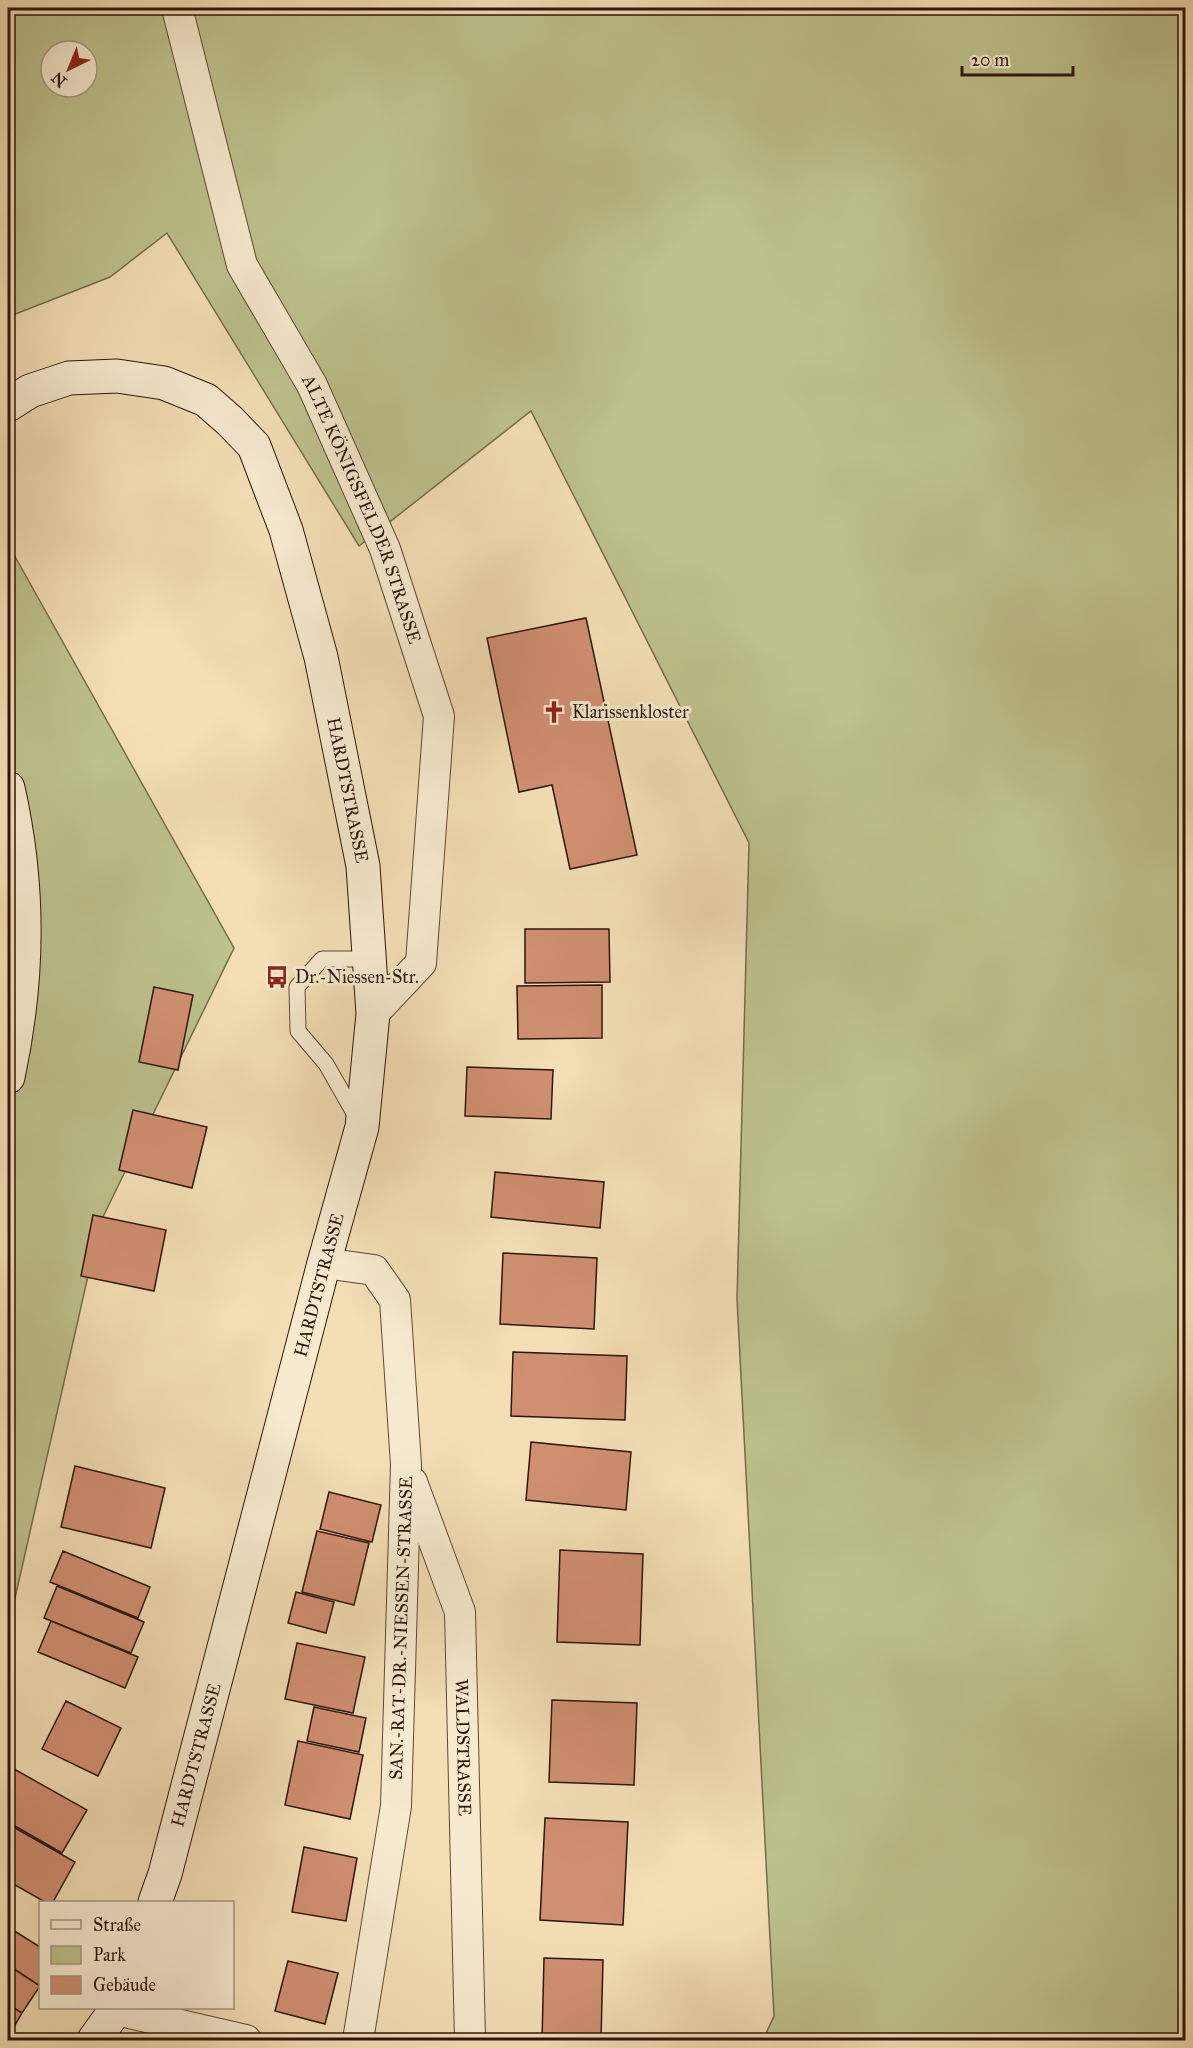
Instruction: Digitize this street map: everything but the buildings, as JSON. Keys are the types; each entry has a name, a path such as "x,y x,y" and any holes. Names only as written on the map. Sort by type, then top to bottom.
{"main road":[{"name":"HARDTSTRASSE","path":"8,405 30,391 69,378 117,376 164,382 206,400 254,446 286,530 321,657 363,866 373,1014 362,1127 324,1263 165,1874 155,1901"},
{"path":"8,788 16,826 24,896 24,970 19,1024 8,1077"},
{"path":"94,2040 116,2009"}],"street":[{"name":"ALTE KÖNIGSFELDER STRASSE","path":"177,8 242,265 312,385 385,549 439,716 421,963 373,1014"},
{"name":"SAN.-RAT-DR.-NIESSEN-STRASSE","path":"324,1263 374,1270 395,1300 406,1465 396,1806 358,2040"},
{"name":"WALDSTRASSE","path":"406,1465 459,1612 470,2040"},
{"path":"116,2009 246,2040"}],"lane":[{"path":"362,1127 326,1064 298,1031 297,987 322,959 370,959"}],"green space":[{"path":"8,8 1185,8 1185,2040 763,2040 774,2016 737,1299 749,843 531,411 359,546 167,233 110,277 8,317"},
{"path":"8,544 234,948 100,1223 8,1629"}],"place":[{"name":"Klarissenkloster","path":"554,712"},
{"name":"Dr.-Niessen-Str.","path":"277,977"}]}
